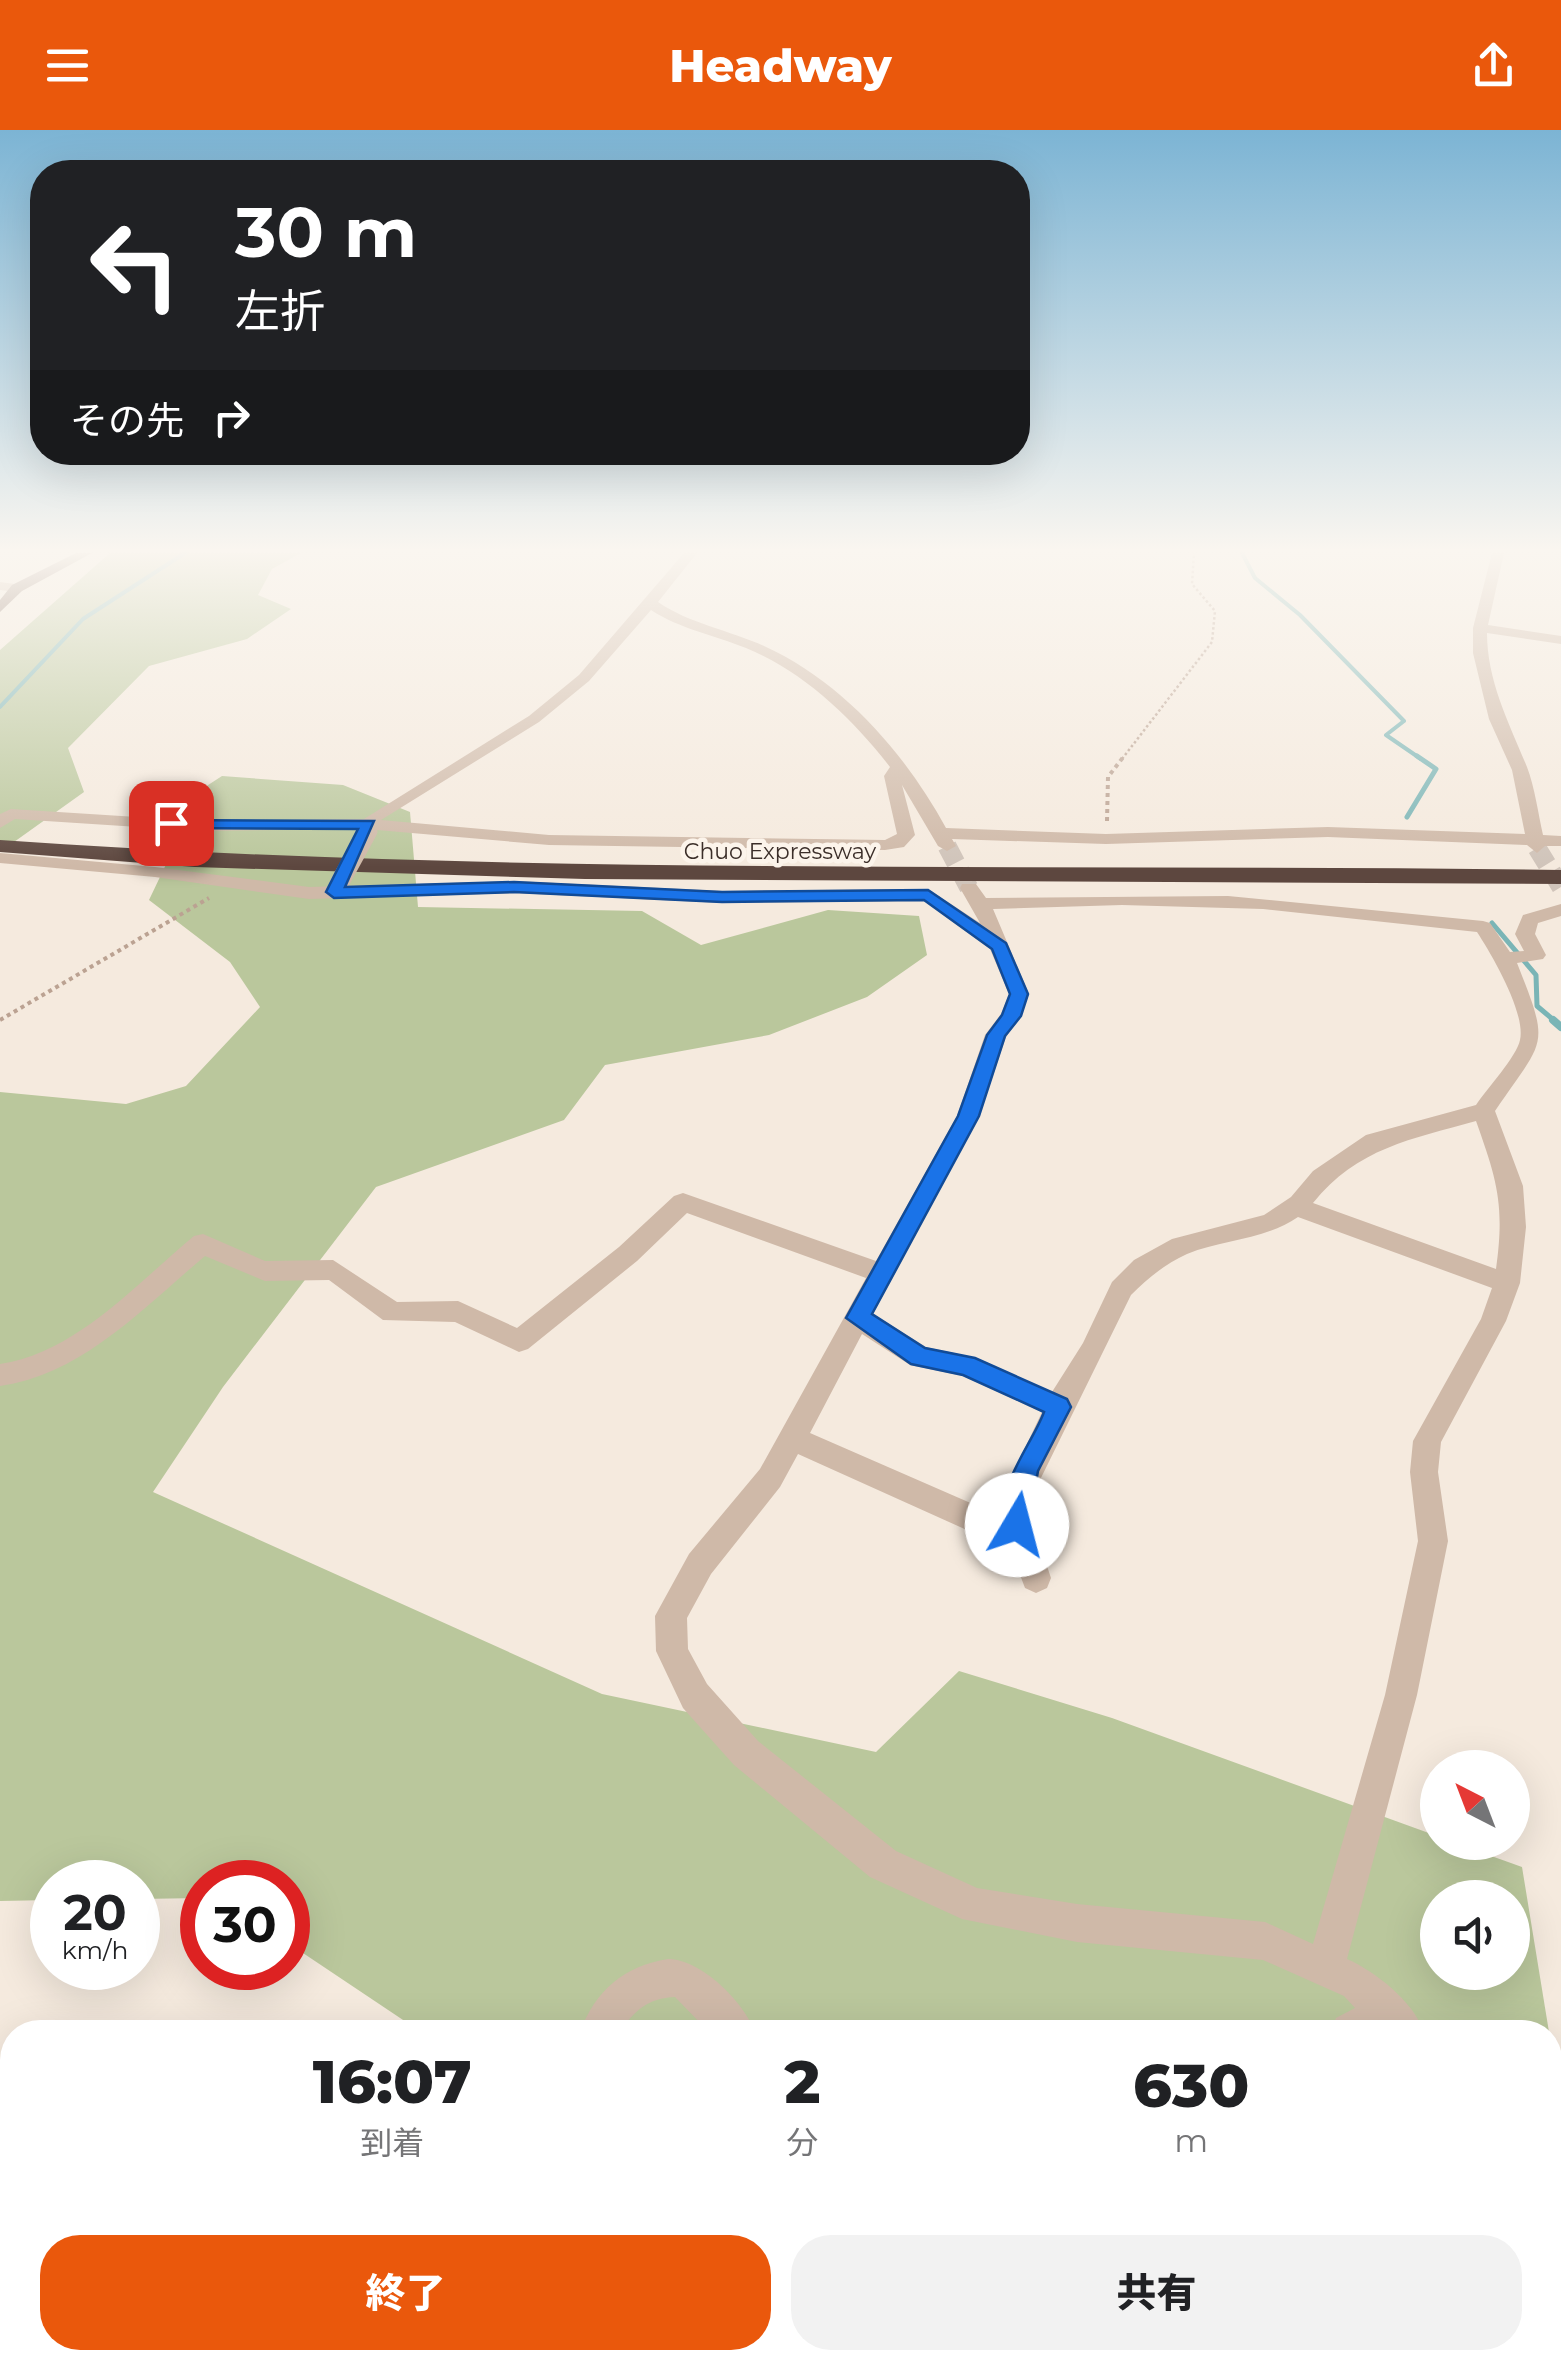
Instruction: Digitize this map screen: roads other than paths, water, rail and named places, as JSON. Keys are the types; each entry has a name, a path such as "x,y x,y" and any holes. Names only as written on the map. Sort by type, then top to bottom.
{"highway":[{"name":"Chuo Expressway","path":"6,843 640,860 1321,856 1561,862"},
{"name":"Chuo Expressway","path":"6,843 200,862 446,872 889,876 1263,871 1561,877"}],"street":[{"path":"337,888 368,828 398,801 534,719 584,678 602,658"},
{"path":"773,658 788,664 857,718 898,767 943,839 1328,832 1537,844 1561,841"},
{"path":"1481,658 1493,702 1520,770 1537,844"},
{"path":"0,823 12,814 200,826 368,828 550,840 885,845 898,843 906,835 892,776 898,767"},
{"path":"6,843 236,883 337,888 514,887 722,897 928,895 1000,946"},
{"path":"1036,1578 1017,1525 1026,1468 1093,1349 1120,1289 1144,1267 1181,1246 1272,1222 1294,1206 1321,1177 1374,1141 1484,1111 1531,1042 1529,1020 1506,959 1483,926 1412,924 1265,903 975,896 1019,994 1015,1005 996,1035 968,1116 770,1478 700,1564 671,1616 672,1652 695,1696 746,1753 882,1864 975,1906 1077,1923 1266,1941 1357,1983 1393,2020"},
{"path":"1506,959 1536,954 1524,934 1530,919 1561,910"},
{"path":"1325,1969 1401,1695 1433,1541 1424,1472 1427,1441 1493,1320 1507,1282 1514,1227 1511,1186 1484,1111"},
{"path":"0,1376 20,1376 55,1362 203,1243 245,1268 285,1276 332,1270 392,1313 458,1312 519,1341 628,1254 683,1202 882,1273"},
{"path":"1294,1206 1507,1282"},
{"path":"858,1318 920,1357 966,1366 1058,1407"},
{"path":"792,1438 980,1521 1017,1525"},
{"path":"604,2020 628,1992 656,1976 683,1978 724,2020"}],"waterway":[{"path":"0,707 47,658"},
{"path":"1342,658 1404,721 1386,735 1421,759"},
{"path":"1407,817 1436,769 1417,756"},
{"path":"1492,923 1536,975 1537,1006 1556,1022"},
{"path":"1553,1020 1561,1027"}],"tunnel":[{"path":"947,846 969,888"},
{"path":"1537,848 1561,887"}]}
